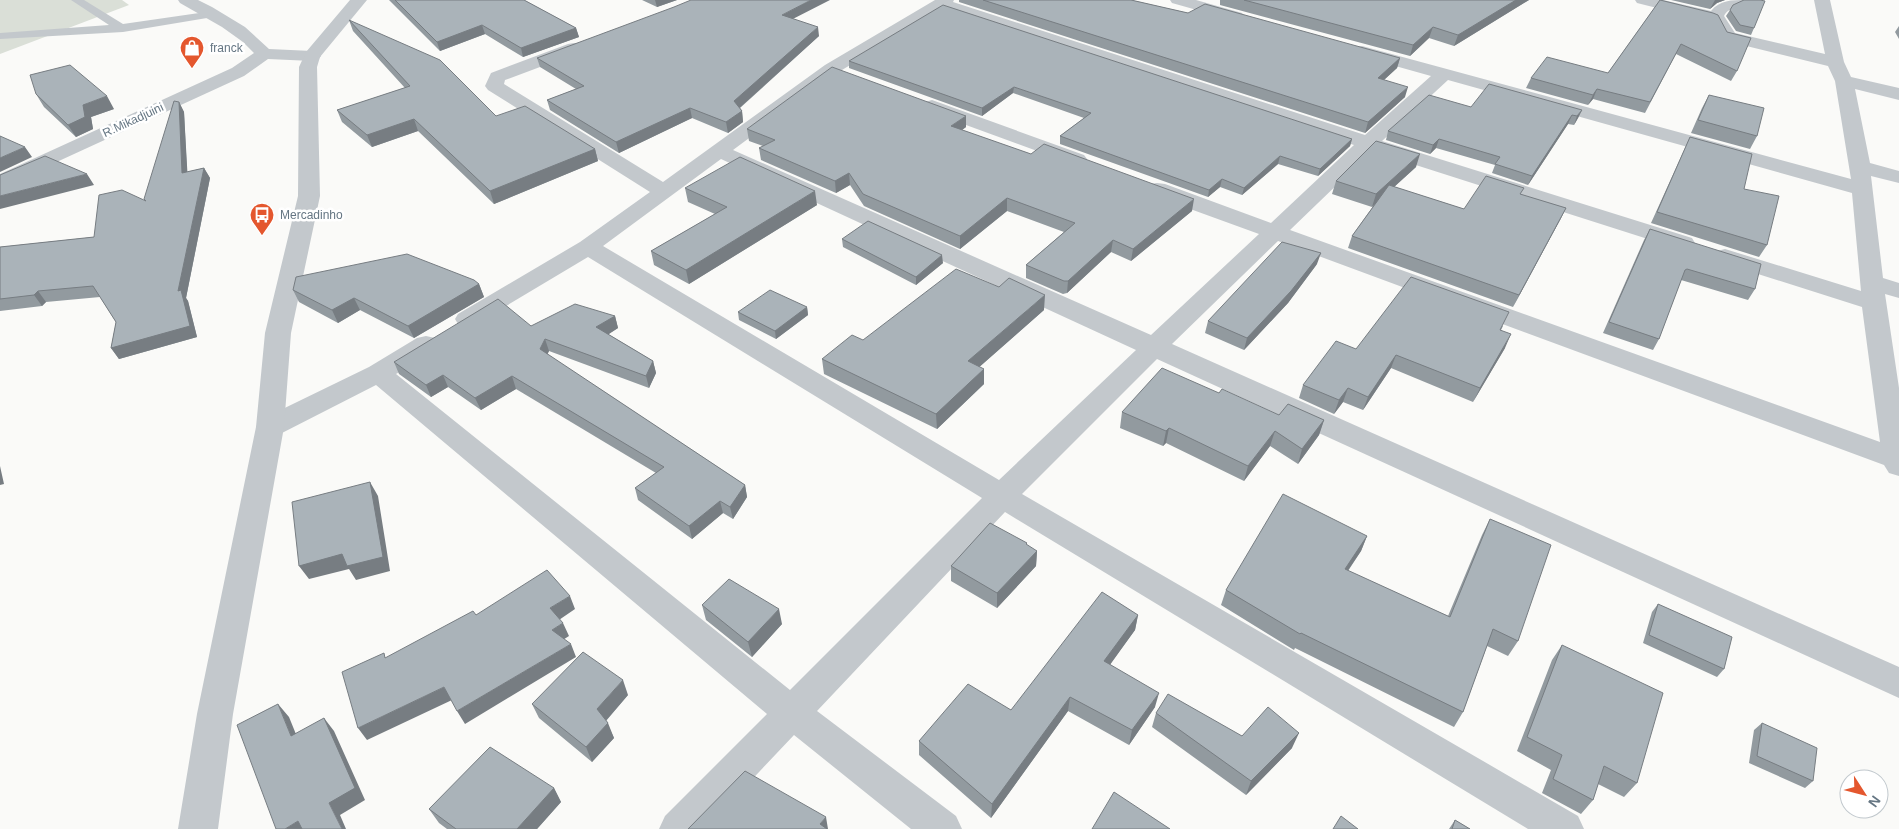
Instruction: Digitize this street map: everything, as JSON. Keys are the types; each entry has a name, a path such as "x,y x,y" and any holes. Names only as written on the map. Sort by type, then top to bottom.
{"street":[{"path":"186,0 213,14 259,46 264,54 312,56"},
{"path":"198,829 215,714 270,427 278,333 309,196 308,67 312,56 359,0"},
{"path":"1178,0 1254,21"},
{"path":"1642,0 1715,17 1721,22 1728,36 1840,71 1899,94"},
{"path":"1715,17 1722,6 1738,0"},
{"path":"1137,181 1899,462 1873,293 1860,167 1840,71 1822,0"},
{"path":"270,427 378,372 588,247 831,69 944,2 1368,143 1873,293 1899,291"},
{"path":"588,43 509,71 497,77 494,86 662,191"},
{"path":"1349,47 1862,189"},
{"name":"R.Mikadjuini","path":"0,182 238,72 264,54"},
{"path":"831,69 858,79"},
{"path":"679,829 791,712 1087,411 1368,143 1445,73"},
{"path":"914,100 1100,168"},
{"path":"719,151 1899,683"},
{"path":"1860,167 1899,177"},
{"path":"588,247 1002,496 1564,829"},
{"path":"378,372 791,712 942,829"}],"lane":[{"path":"76,0 123,29"},
{"path":"0,36 123,29 171,23 213,14"}],"shaded area":[{"path":"0,0 122,0 129,5 0,54"}],"building":[{"path":"395,0 524,0 576,28 521,48 482,25 437,42"},
{"path":"691,0 811,0 782,15 818,27 734,101 742,111 726,122 690,108 616,142 547,100 584,86 537,58"},
{"path":"983,0 1131,0 1188,13 1205,4 1400,58 1378,78 1408,87 1368,122"},
{"path":"1244,0 1516,0 1458,35 1433,27 1413,45"},
{"path":"1660,0 1718,15 1727,32 1751,38 1737,71 1681,44 1650,102 1597,89 1593,95 1531,78 1547,57 1608,73"},
{"path":"1744,0 1765,1 1754,28 1740,25 1730,10 1733,5"},
{"path":"943,5 1352,139 1320,169 1280,156 1244,188 1222,179 1209,190 1060,136 1091,113 1014,87 982,108 849,61"},
{"path":"349,20 440,60 496,116 525,106 595,149 490,191 414,119 367,135 337,110 410,86"},
{"path":"70,65 107,96 83,105 85,117 68,125 36,94 30,75"},
{"path":"832,67 966,116 951,126 1031,154 1044,144 1194,199 1133,249 1113,240 1068,281 1064,281 1026,265 1075,223 1007,198 960,236 863,194 849,173 835,181 759,148 775,140 747,129"},
{"path":"1489,84 1582,110 1577,116 1572,115 1532,176 1495,164 1500,157 1439,139 1433,145 1388,131 1429,95 1471,107"},
{"path":"1709,95 1764,108 1757,136 1698,120"},
{"path":"174,101 179,102 182,173 204,168 178,291 181,290 190,326 111,348 116,322 93,286 38,291 34,295 0,299 0,247 94,237 99,195 122,190 146,201 144,199"},
{"path":"0,136 25,147 0,158"},
{"path":"1690,137 1752,154 1744,189 1779,196 1767,245 1657,212"},
{"path":"1376,141 1420,154 1376,194 1336,181"},
{"path":"45,156 87,174 0,196 0,175"},
{"path":"740,157 815,191 686,270 651,251 727,207 685,188"},
{"path":"1486,176 1524,188 1520,194 1566,208 1519,295 1352,236 1389,185 1464,209"},
{"path":"868,221 942,255 916,277 842,239"},
{"path":"1650,229 1761,264 1755,289 1687,269 1659,339 1609,322"},
{"path":"1282,242 1321,253 1291,291 1247,338 1208,321"},
{"path":"407,254 474,280 479,284 408,326 354,298 332,310 293,290 296,277"},
{"path":"956,269 999,287 1009,278 1045,295 968,361 984,369 936,414 822,359 852,335 863,340"},
{"path":"1411,277 1509,312 1500,330 1511,334 1480,388 1396,355 1368,397 1348,388 1339,400 1303,385 1336,341 1356,349"},
{"path":"770,290 807,307 775,331 738,312"},
{"path":"498,299 531,326 575,304 615,316 596,327 653,361 646,376 545,339 540,349 745,485 730,507 720,501 689,526 635,488 664,467 512,376 475,398 443,375 426,385 394,362"},
{"path":"1162,368 1219,393 1222,389 1279,415 1288,404 1324,420 1302,449 1275,431 1248,466 1169,428 1166,431 1122,412"},
{"path":"370,482 383,557 347,566 342,554 299,566 292,502"},
{"path":"1283,494 1367,536 1345,569 1450,617 1490,519 1551,545 1518,641 1493,629 1463,712 1300,634 1226,590"},
{"path":"990,523 1027,543 1037,551 997,593 951,566"},
{"path":"547,570 570,596 550,608 563,623 552,630 571,644 457,711 444,687 358,728 342,672 384,653 385,658 473,611 476,615"},
{"path":"729,579 779,609 748,642 702,605"},
{"path":"1102,592 1138,615 1104,661 1159,693 1132,730 1070,697 992,804 919,741 968,684 1011,710"},
{"path":"1658,604 1732,637 1724,669 1649,635"},
{"path":"1562,645 1663,693 1637,783 1604,766 1593,800 1553,779 1562,755 1527,737"},
{"path":"583,652 623,680 597,709 608,723 586,747 532,704"},
{"path":"1168,694 1242,736 1268,707 1299,733 1251,781 1156,713"},
{"path":"278,704 291,736 324,718 355,788 329,803 342,829 302,829 298,821 285,829 276,829 237,725"},
{"path":"1762,723 1817,748 1813,781 1757,756"},
{"path":"490,747 554,788 517,829 456,829 429,809"},
{"path":"745,771 826,817 820,824 827,829 688,829"},
{"path":"1114,792 1170,829 1092,829"},
{"path":"1341,816 1358,829 1333,829"},
{"path":"1455,820 1470,829 1452,829"}],"place":[{"name":"franck","path":"192,69"},
{"name":"Mercadinho","path":"262,236"}]}
